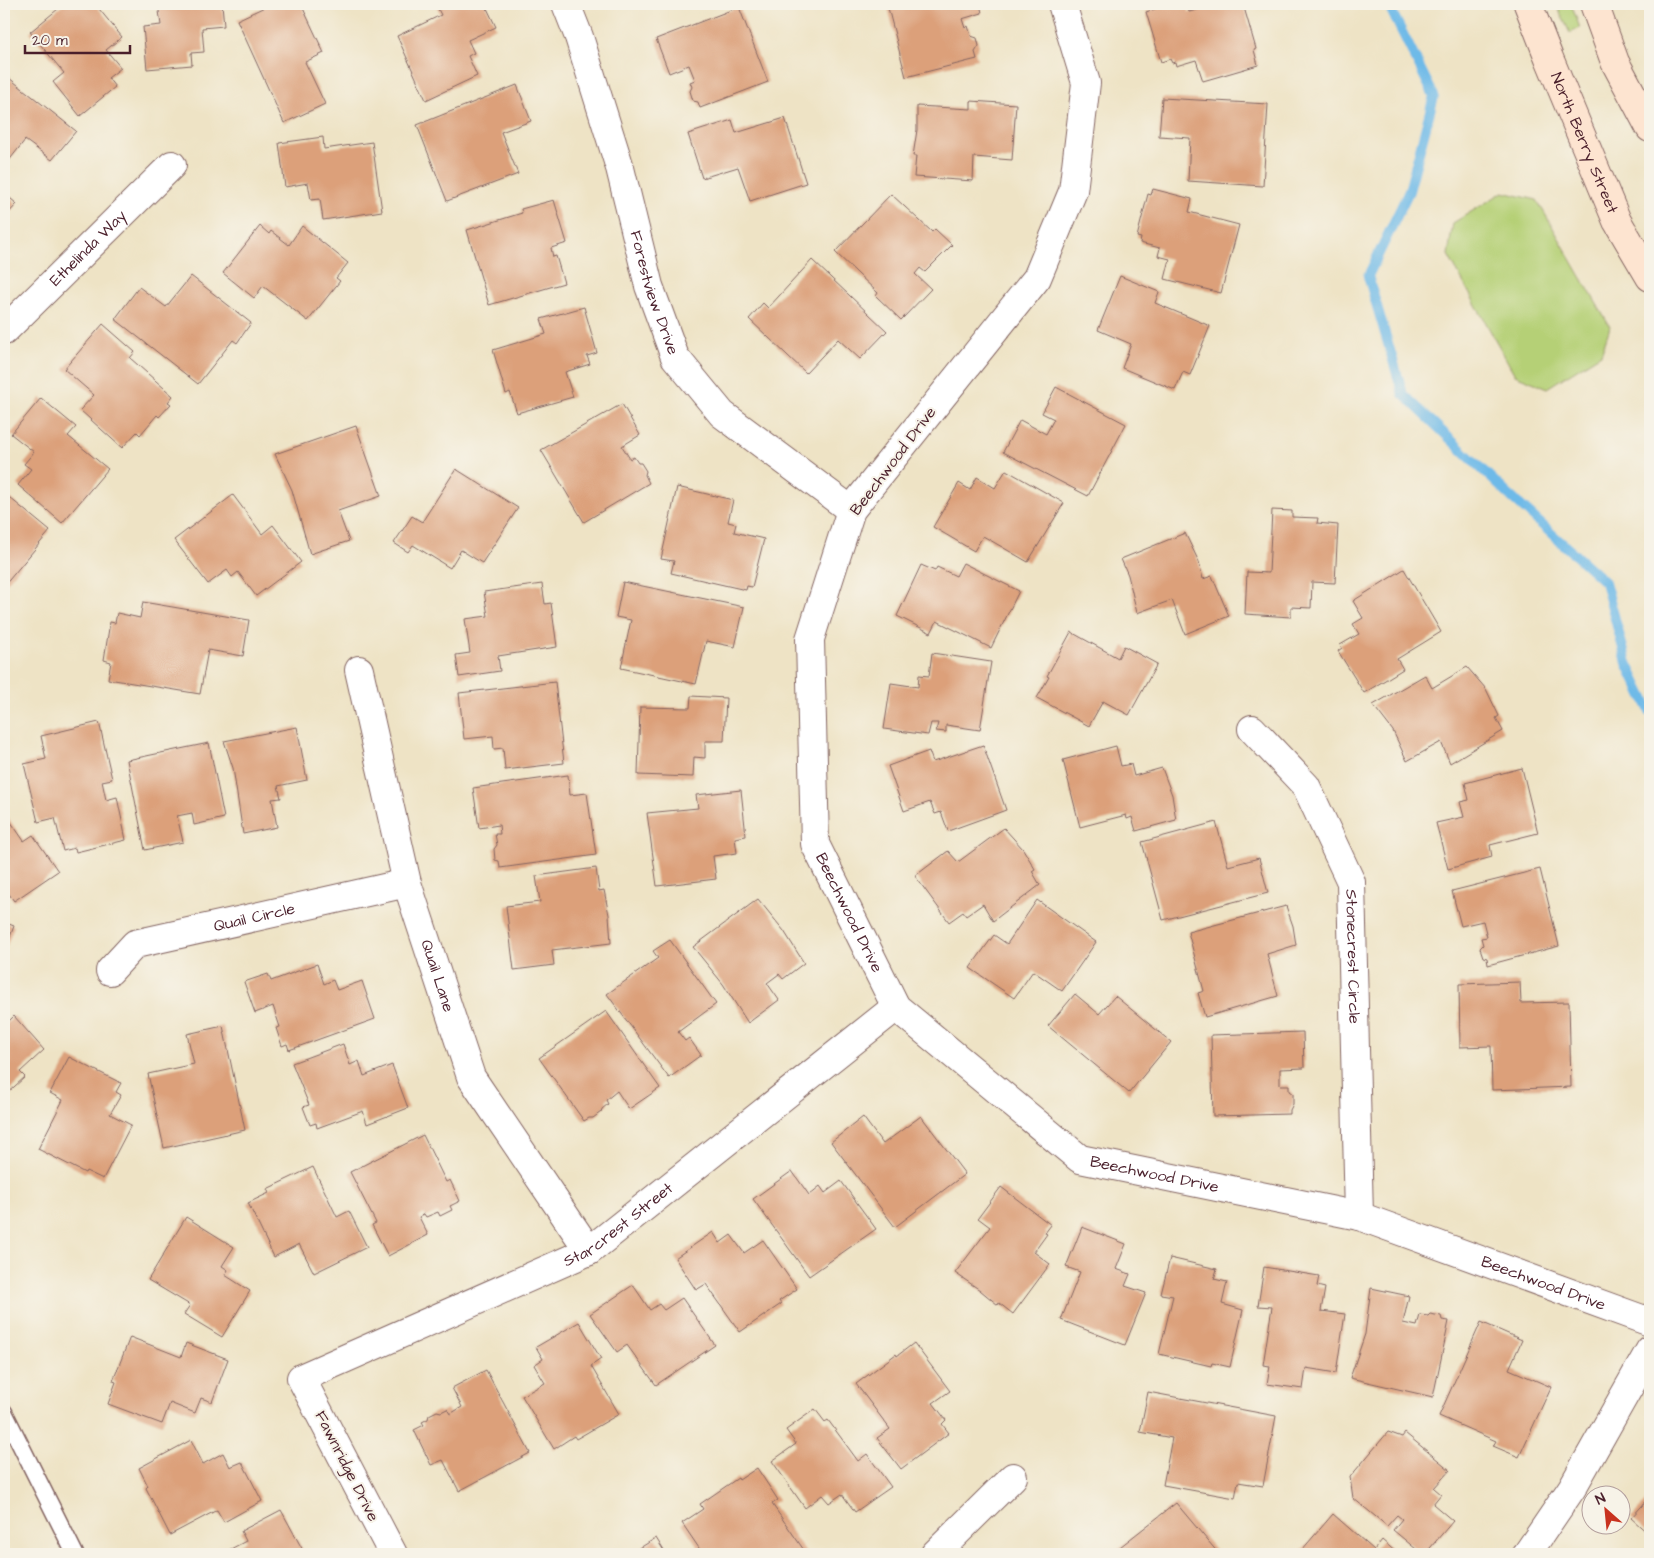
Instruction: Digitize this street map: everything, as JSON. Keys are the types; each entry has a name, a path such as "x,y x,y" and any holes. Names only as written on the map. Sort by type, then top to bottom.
{"street":[{"name":"Forestview Drive","path":"566,4 579,36 620,168 649,286 675,357 722,414 851,510"},
{"name":"Beechwood Drive","path":"1062,4 1086,83 1073,191 1037,278 851,510 810,639 815,844 896,1006 1080,1159 1359,1216 1650,1322"},
{"name":"North Berry Street","path":"1528,4 1617,221 1650,277"},
{"path":"1594,4 1615,62 1650,128"},
{"name":"Ethelinda Way","path":"4,331 172,165"},
{"name":"Quail Lane","path":"359,670 407,883 471,1077 589,1251"},
{"name":"Stonecrest Circle","path":"1252,729 1306,786 1351,882 1359,1216"},
{"name":"Quail Circle","path":"110,971 135,944 407,883"},
{"name":"Starcrest Street","path":"301,1378 589,1251 896,1006"},
{"path":"1527,1554 1572,1488 1650,1350"},
{"name":"Fawnridge Drive","path":"301,1378 393,1554"},
{"path":"934,1554 1013,1477"}],"lane":[{"path":"4,1412 75,1554"}],"green space":[{"path":"1556,4 1571,4 1580,28 1570,33"},
{"path":"1503,192 1537,200 1610,327 1601,354 1547,388 1515,375 1448,255 1453,223"}],"building":[{"path":"64,4 95,4 122,37 106,50 121,68 108,78 115,87 80,116 53,82 64,73 30,32"},
{"path":"158,4 222,4 224,26 202,28 204,52 191,53 192,65 147,69 143,27 161,25"},
{"path":"271,4 301,4 324,53 305,62 325,104 284,123 237,20"},
{"path":"383,4 397,4 386,9"},
{"path":"485,4 496,27 468,40 474,53 468,56 477,76 426,100 397,36 441,15 436,5"},
{"path":"887,4 980,4 982,13 962,19 965,28 968,26 971,36 977,38 979,46 975,52 977,59 906,77"},
{"path":"1169,4 1187,4 1189,12 1219,4 1243,4 1256,49 1254,50 1258,65 1203,81 1196,60 1176,66 1175,62 1172,63 1170,59 1161,62 1146,12"},
{"path":"739,7 768,82 700,108 698,102 693,101 690,91 692,87 690,82 695,80 689,65 669,73 656,39"},
{"path":"4,74 76,131 52,160 25,140 4,167"},
{"path":"517,85 531,121 501,132 518,174 447,201 417,125"},
{"path":"1162,98 1268,104 1263,186 1188,181 1190,138 1159,136"},
{"path":"971,101 1016,104 1012,160 974,157 973,181 914,177 916,156 913,156 917,130 917,106 971,109"},
{"path":"785,118 806,183 750,201 738,167 702,178 688,134 732,120 736,133"},
{"path":"323,137 324,149 372,142 382,211 323,220 320,199 311,200 308,183 285,187 279,143"},
{"path":"1153,189 1192,199 1189,212 1239,225 1221,293 1165,279 1170,259 1158,256 1160,248 1140,243 1141,238 1137,237 1148,194 1151,195"},
{"path":"4,193 17,204 4,218"},
{"path":"891,194 932,232 935,229 952,245 925,272 920,268 915,274 931,289 901,320 876,296 878,293 835,252"},
{"path":"554,200 567,243 551,248 553,257 556,256 564,283 489,305 467,230 522,213 521,209"},
{"path":"260,226 269,234 271,231 289,245 302,226 348,263 336,278 340,281 308,321 263,286 254,298 223,273"},
{"path":"812,260 887,331 860,359 838,339 806,373 749,319 763,303 768,308"},
{"path":"191,276 251,323 237,343 233,340 198,384 115,319 139,287 166,307"},
{"path":"1120,276 1159,292 1155,303 1210,326 1190,375 1183,372 1175,390 1122,368 1131,344 1098,330"},
{"path":"584,307 597,353 587,356 590,364 565,372 573,397 517,413 510,392 506,394 493,350 546,334 541,319"},
{"path":"103,324 135,352 130,358 173,396 168,402 171,404 159,417 157,415 140,435 137,432 122,448 80,410 94,395 64,369"},
{"path":"1056,387 1126,424 1088,496 1003,452 1020,420 1046,434 1054,419 1042,413"},
{"path":"41,398 76,427 68,436 108,469 62,523 18,485 31,469 24,464 34,452 11,434"},
{"path":"622,404 640,435 622,446 630,459 634,457 638,463 641,463 646,471 645,475 649,483 584,522 541,450"},
{"path":"356,426 381,496 338,511 349,541 310,554 292,490 275,454"},
{"path":"456,469 518,508 482,563 461,550 450,568 413,545 408,552 394,543 412,516 422,522"},
{"path":"1006,470 1064,503 1028,562 983,536 974,551 933,527 959,483 970,490 977,477 995,488"},
{"path":"677,487 733,500 728,522 736,524 734,532 764,539 752,587 747,586 746,590 671,573 674,561 661,559"},
{"path":"4,493 50,531 4,586"},
{"path":"233,495 262,534 273,525 301,562 256,596 238,572 232,577 227,570 208,584 174,540"},
{"path":"1272,510 1292,511 1292,517 1318,518 1317,523 1338,525 1335,583 1312,582 1311,608 1291,607 1291,617 1245,614 1247,572 1269,573"},
{"path":"1185,533 1199,562 1203,579 1212,576 1229,616 1185,634 1172,600 1137,613 1128,575 1121,559"},
{"path":"963,563 1019,591 991,648 937,621 931,633 897,616 921,565 935,571 937,567 956,576"},
{"path":"1404,569 1441,632 1397,659 1403,669 1364,693 1338,651 1342,648 1340,645 1359,634 1353,624 1363,618 1353,601"},
{"path":"623,582 744,607 735,647 706,641 696,684 621,668 631,620 616,617"},
{"path":"542,584 545,604 551,603 557,647 498,656 500,671 459,677 456,655 470,653 465,619 488,616 484,592"},
{"path":"143,602 249,620 243,656 208,650 200,694 108,679 111,662 104,660 110,622 115,623 117,613 140,618"},
{"path":"1071,632 1118,658 1124,646 1157,664 1129,715 1103,701 1089,726 1037,698"},
{"path":"932,653 991,662 980,730 946,725 946,732 936,731 938,723 931,723 928,735 884,729 891,683 918,687 919,675 929,676"},
{"path":"1467,667 1486,689 1499,716 1496,718 1503,731 1450,763 1441,742 1407,761 1393,731 1373,705 1425,675 1432,688"},
{"path":"555,682 564,763 505,770 503,748 494,749 493,736 464,739 459,693"},
{"path":"691,696 726,698 724,741 705,741 705,758 694,757 693,777 638,775 640,707 690,708"},
{"path":"99,722 112,779 102,781 106,800 117,797 126,840 76,852 75,848 63,851 55,818 38,822 24,764 46,759 41,736"},
{"path":"297,727 307,780 278,786 281,798 272,799 277,827 243,834 233,768 224,741"},
{"path":"209,743 224,818 194,825 192,813 177,816 183,842 145,850 127,760"},
{"path":"983,745 1006,810 948,831 941,812 935,814 930,802 904,811 888,766 929,751 933,762"},
{"path":"1116,746 1121,766 1131,764 1134,776 1162,768 1172,795 1176,820 1136,831 1132,817 1127,819 1126,815 1080,827 1063,760"},
{"path":"1522,768 1538,833 1490,845 1492,857 1448,869 1436,823 1464,817 1460,802 1469,800 1465,783"},
{"path":"568,775 570,795 587,793 596,855 500,868 499,861 495,860 494,849 497,845 495,834 500,834 499,825 479,828 473,788"},
{"path":"741,790 746,836 735,838 737,853 713,856 716,879 657,886 647,813 698,808 696,795"},
{"path":"4,812 24,841 33,835 58,871 14,901 4,887"},
{"path":"1216,822 1228,866 1259,858 1268,893 1163,920 1142,842"},
{"path":"1004,828 1023,849 1035,869 1032,871 1040,885 993,921 983,904 966,916 963,912 949,922 915,876 948,851 958,862"},
{"path":"596,868 599,891 604,890 609,915 611,943 552,950 554,965 514,970 506,906 540,902 536,876"},
{"path":"1540,869 1559,946 1488,965 1487,958 1483,957 1480,948 1483,945 1481,938 1487,937 1483,921 1461,926 1452,891"},
{"path":"758,899 784,931 804,963 783,979 779,974 767,983 779,1000 748,1023 723,984 693,947"},
{"path":"1037,900 1096,942 1062,991 1033,971 1014,998 970,968 994,935 1007,944"},
{"path":"1286,906 1293,926 1296,945 1267,954 1278,996 1205,1017 1198,993 1204,991 1188,932"},
{"path":"4,922 14,926 4,953"},
{"path":"670,940 716,1004 678,1032 685,1041 689,1038 701,1055 669,1078 607,994 658,958 653,951"},
{"path":"317,964 324,984 333,980 337,990 362,981 375,1019 289,1050 287,1044 282,1046 276,1028 280,1027 273,1006 255,1013 244,982 268,974 271,981"},
{"path":"1520,982 1521,1003 1569,1002 1571,1087 1492,1090 1491,1046 1460,1047 1459,984"},
{"path":"1075,994 1099,1014 1115,996 1171,1042 1129,1093 1048,1026"},
{"path":"606,1011 660,1088 629,1109 617,1091 606,1100 608,1104 601,1112 593,1118 584,1121 539,1058"},
{"path":"14,1016 44,1050 20,1072 25,1077 4,1096 4,1026"},
{"path":"223,1026 245,1130 164,1148 148,1074 194,1064 187,1034"},
{"path":"1303,1032 1304,1068 1280,1069 1280,1085 1289,1085 1289,1091 1293,1094 1290,1114 1213,1116 1211,1035"},
{"path":"343,1044 350,1065 359,1061 364,1076 392,1065 408,1108 367,1124 363,1111 317,1128 316,1123 310,1125 303,1107 309,1105 292,1063"},
{"path":"69,1057 121,1083 116,1092 121,1095 110,1114 131,1125 103,1179 86,1171 85,1173 38,1149 63,1100 50,1093"},
{"path":"921,1116 965,1174 895,1227 831,1142 863,1117 883,1144"},
{"path":"423,1135 446,1182 450,1180 460,1201 450,1206 452,1210 440,1216 438,1212 426,1217 424,1214 419,1217 428,1235 388,1256 372,1225 376,1223 350,1172"},
{"path":"313,1167 337,1217 349,1211 367,1247 314,1273 299,1244 274,1257 248,1203 269,1193 267,1189"},
{"path":"792,1171 809,1195 820,1186 825,1193 841,1181 876,1229 809,1276 753,1199"},
{"path":"1001,1187 1051,1225 1034,1252 1050,1264 1013,1314 955,1273 990,1227 978,1218"},
{"path":"186,1217 234,1247 222,1266 228,1270 225,1275 250,1291 222,1337 184,1314 190,1305 148,1280"},
{"path":"1082,1227 1126,1244 1116,1269 1130,1274 1125,1286 1146,1293 1125,1345 1061,1320 1080,1272 1066,1267"},
{"path":"713,1232 720,1243 731,1235 744,1253 763,1240 797,1289 779,1301 781,1304 740,1332 706,1284 696,1290 675,1258"},
{"path":"1170,1258 1217,1269 1214,1279 1227,1282 1222,1304 1243,1310 1230,1367 1212,1363 1211,1366 1159,1354 1173,1296 1161,1294"},
{"path":"1264,1267 1319,1276 1317,1286 1325,1288 1321,1311 1345,1314 1336,1373 1306,1368 1303,1389 1267,1384 1270,1366 1263,1365 1272,1307 1258,1306"},
{"path":"633,1285 650,1310 659,1304 664,1310 682,1298 715,1345 656,1385 627,1345 617,1352 590,1314"},
{"path":"1371,1288 1409,1296 1403,1323 1417,1326 1420,1315 1428,1316 1430,1314 1441,1316 1442,1320 1449,1321 1433,1397 1350,1378 1365,1334"},
{"path":"579,1322 601,1359 591,1366 619,1414 576,1439 574,1436 554,1449 522,1396 545,1383 534,1365 543,1359 536,1347"},
{"path":"1481,1322 1522,1340 1509,1369 1551,1387 1519,1457 1493,1446 1496,1441 1439,1416"},
{"path":"130,1337 181,1357 186,1343 228,1359 212,1402 201,1398 195,1413 170,1403 162,1424 108,1404 116,1382 113,1381"},
{"path":"914,1343 950,1391 933,1403 946,1420 942,1424 949,1433 901,1469 877,1438 890,1429 856,1384"},
{"path":"486,1370 530,1453 459,1491 443,1460 431,1465 414,1430 424,1425 422,1422 428,1419 429,1415 437,1411 441,1412 447,1409 450,1414 462,1407 452,1388"},
{"path":"1148,1392 1276,1416 1263,1486 1238,1482 1235,1498 1163,1485 1172,1438 1140,1432"},
{"path":"815,1409 825,1422 828,1420 858,1461 867,1454 891,1487 855,1512 842,1494 829,1503 822,1495 805,1508 772,1461 796,1444 786,1430"},
{"path":"1388,1432 1402,1437 1405,1433 1450,1470 1434,1488 1441,1494 1433,1504 1453,1521 1425,1554 1422,1554 1393,1530 1402,1519 1397,1515 1387,1526 1353,1498 1350,1477"},
{"path":"191,1440 203,1464 223,1453 230,1467 242,1462 262,1501 224,1522 217,1510 170,1535 146,1488 148,1486 139,1468"},
{"path":"757,1468 778,1500 772,1504 806,1553 703,1554 682,1523 703,1509 700,1504 738,1478 739,1480"},
{"path":"1650,1497 1650,1535 1632,1517"},
{"path":"1176,1503 1219,1554 1111,1554"},
{"path":"281,1510 305,1554 221,1554 246,1541 241,1531"},
{"path":"1333,1514 1374,1550 1382,1540 1398,1554 1305,1554 1301,1551"},
{"path":"656,1538 666,1554 630,1554"}],"waterway":[{"path":"1388,4 1434,96 1409,191 1368,276 1403,394 1510,496 1605,582 1627,663 1650,711"}]}
